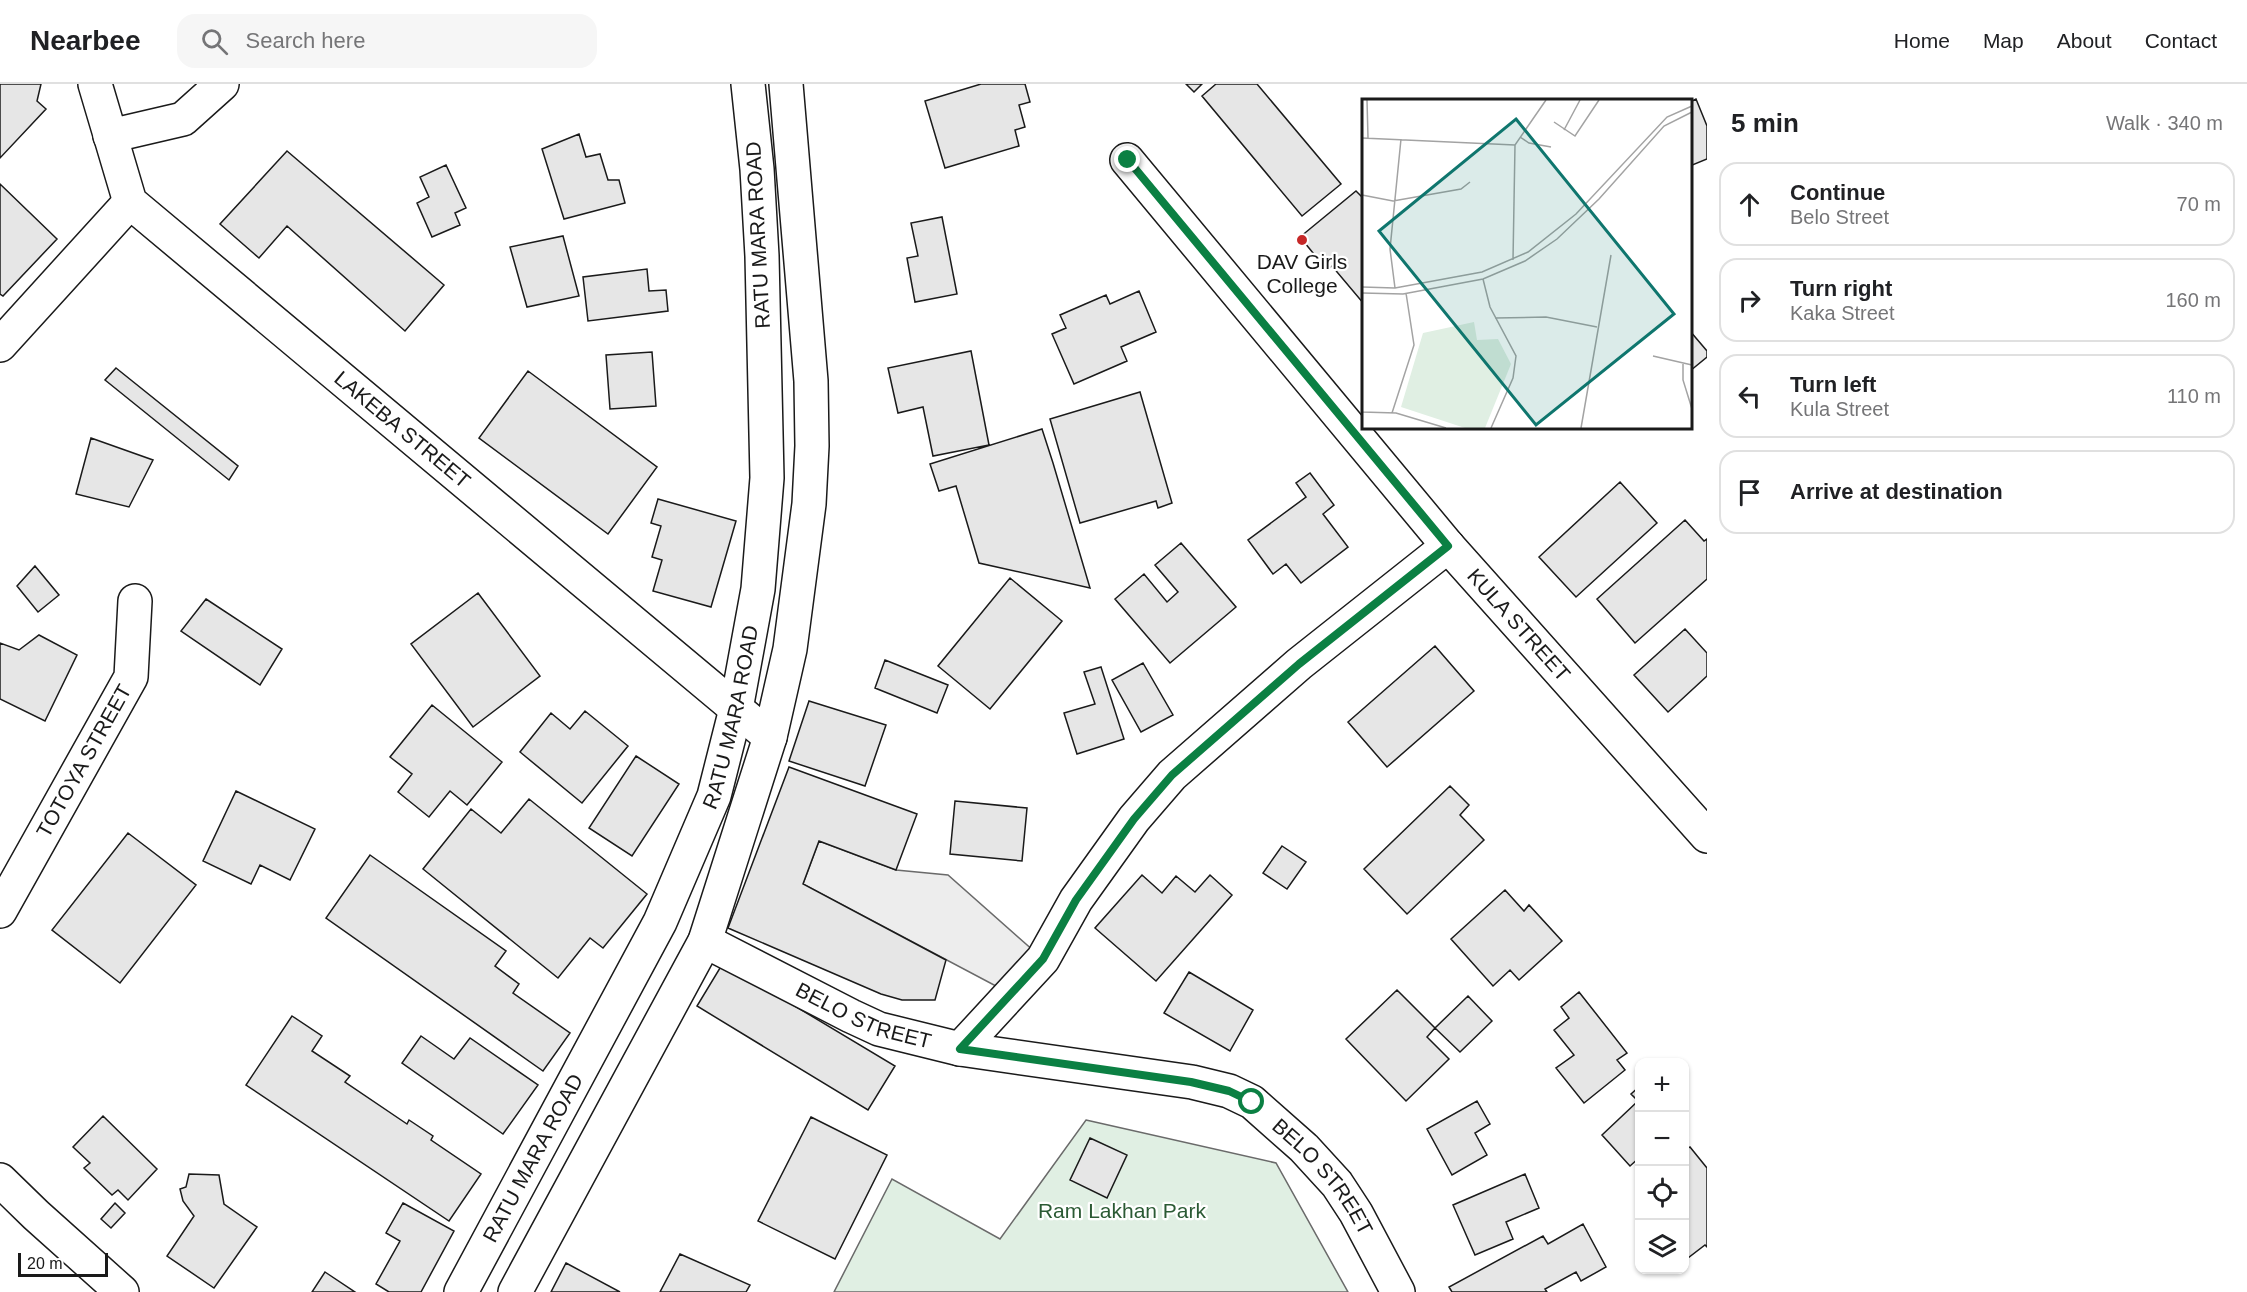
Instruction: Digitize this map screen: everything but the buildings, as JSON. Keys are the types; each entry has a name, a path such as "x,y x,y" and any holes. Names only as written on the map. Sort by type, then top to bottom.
{"main road":[{"path":"0,345 130,202 95,84"},
{"path":"110,136 183,119 222,84"},
{"name":"RATU MARA ROAD","path":"461,1292 660,922 714,796 736,709 758,590 767,478 762,256 757,169 748,84"},
{"name":"RATU MARA ROAD","path":"515,1292 705,941 770,737 790,649 809,504 812,446 811,381 786,84"},
{"name":"KULA STREET","path":"1128,160 1448,546 1707,836"},
{"name":"LAKEBA STREET","path":"130,202 770,737"},
{"path":"960,1049 1043,959 1076,900 1134,819 1172,775 1299,664 1448,546"},
{"name":"TOTOYA STREET","path":"0,911 131,677 135,601"},
{"name":"BELO STREET","path":"660,922 705,941 879,1029 960,1049 1191,1082 1229,1091 1252,1102 1304,1148 1338,1184 1398,1292"},
{"path":"0,1180 122,1292"}],"green space":[{"name":"Ram Lakhan Park","path":"1086,1120 1276,1163 1348,1292 834,1292 892,1179 1000,1239"}],"shaded area":[{"path":"819,841 896,870 948,875 1043,959 1011,994 803,884"}],"place":[{"name":"DAV Girls College","path":"1302,240"}],"route":[{"path":"1128,160 1448,546 1299,664 1172,775 1134,819 1076,900 1043,959 960,1049 1191,1082 1229,1091 1252,1102"}]}
